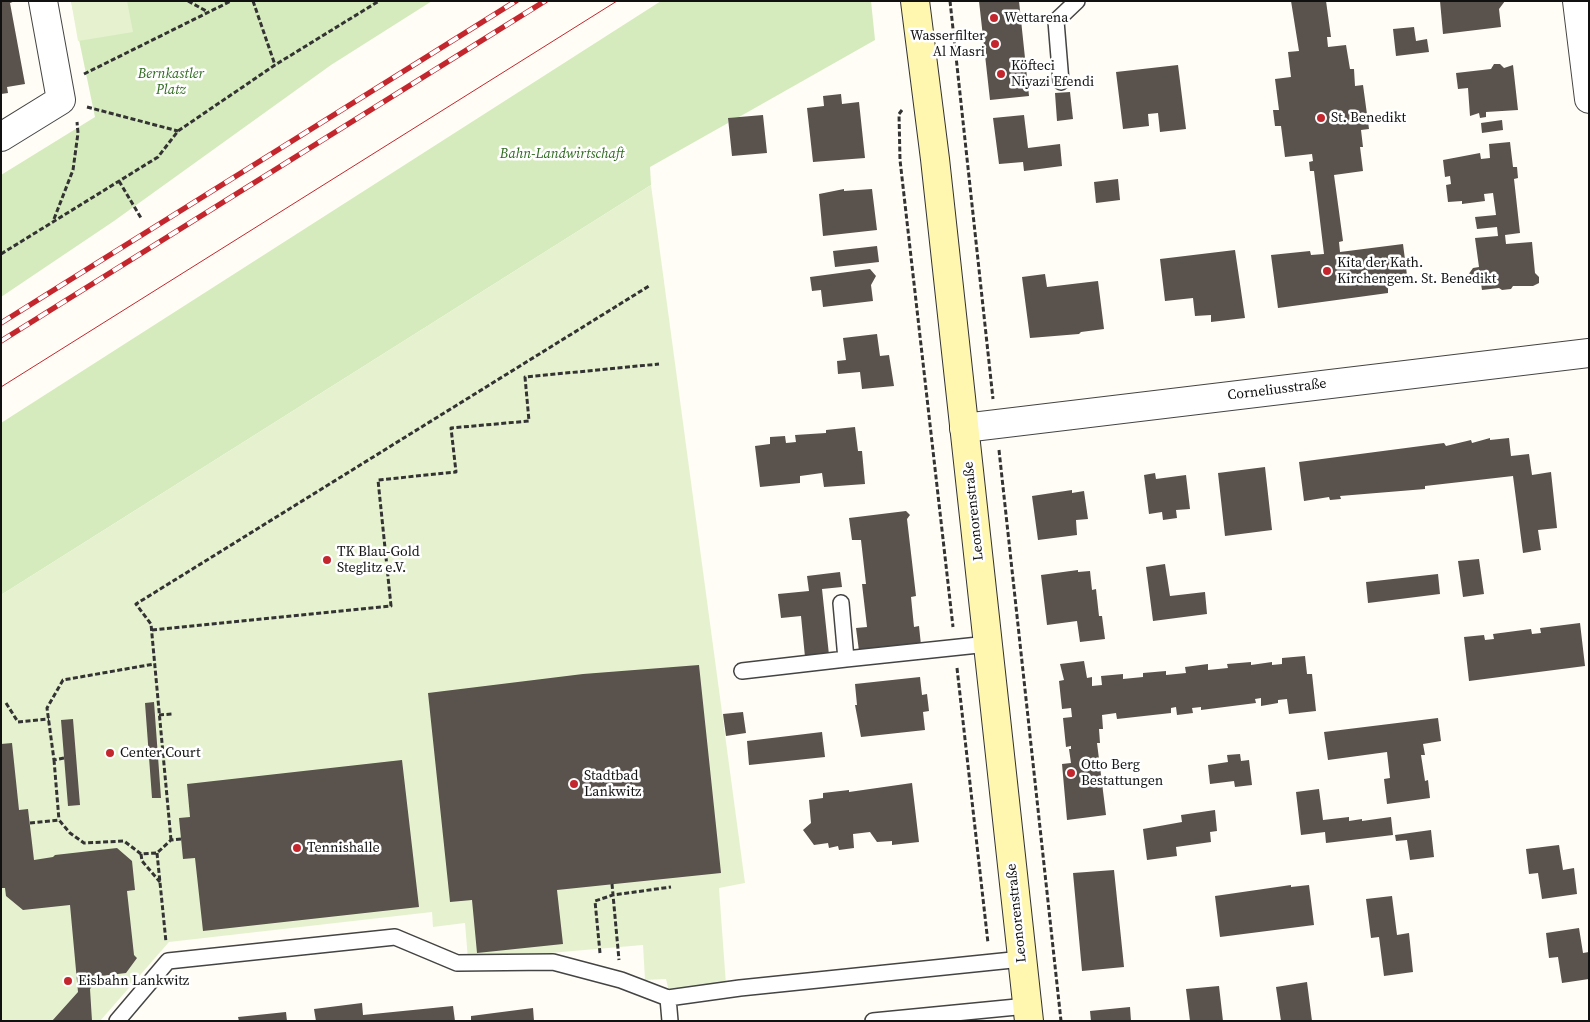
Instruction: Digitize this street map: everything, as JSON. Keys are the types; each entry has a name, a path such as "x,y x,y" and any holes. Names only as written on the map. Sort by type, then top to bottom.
{"main road":[{"name":"Leonorenstraße","path":"914,1 935,159 1028,1013"}],"street":[{"path":"1,137 71,94 43,1"},
{"path":"1577,1 1589,99"},
{"name":"Corneliusstraße","path":"964,428 1589,353"}],"lane":[{"path":"1061,82 1056,21 1076,1"},
{"path":"841,603 846,659"},
{"path":"742,670 988,644"},
{"path":"117,1021 168,961 395,936 457,963 553,962 601,975 668,998 748,987 1022,958"},
{"path":"668,998 670,1021"},
{"path":"873,1021 1028,1013"}],"path":[{"path":"188,1 208,12"},
{"path":"71,94 208,12 231,1"},
{"path":"253,1 274,65"},
{"path":"1,254 158,157 178,131 274,65 379,1"},
{"path":"950,1 992,390"},
{"path":"71,94 178,131"},
{"path":"53,221 72,170 78,133 71,94"},
{"path":"900,114 900,163 990,962"},
{"path":"119,181 142,218"},
{"path":"170,840 160,748 151,624 136,604 649,286"},
{"path":"151,630 390,606 378,480 456,472 451,428 529,420 524,377 659,364"},
{"path":"999,455 1061,1021"},
{"path":"154,664 63,680 48,708 59,820 70,833 84,843 124,841 141,854 142,861 160,883"},
{"path":"6,703 18,722 49,719"},
{"path":"159,715 172,714"},
{"path":"54,760 64,758"},
{"path":"30,823 59,820"},
{"path":"141,854 157,852 170,840 181,839"},
{"path":"157,852 168,961"},
{"path":"612,884 619,954"},
{"path":"601,975 595,901 613,895 671,887"}],"green space":[{"name":"Bernkastler Platz","path":"71,1 432,1 331,65 114,221 1,297 1,175 95,117"},
{"path":"71,1 127,1 133,32 78,41"},
{"name":"Bahn-Landwirtschaft","path":"661,1 871,1 875,40 739,117 729,118 728,123 650,167 651,185 1,595 1,423"},
{"name":"TK Blau-Gold Steglitz e.V.","path":"651,185 745,883 719,888 726,985 669,992 666,979 645,980 643,945 468,960 465,923 433,927 432,912 169,942 100,1021 1,1021 1,595"}],"building":[{"path":"1,1 15,1 10,3 25,84 7,87 8,93 1,94"},
{"path":"979,1 1019,1 1029,96 990,100"},
{"path":"1291,1 1326,1 1331,37 1327,37 1328,47 1346,45 1350,69 1354,69 1355,86 1363,85 1369,129 1361,130 1363,147 1360,147 1363,171 1334,175 1343,241 1339,242 1340,252 1403,244 1408,283 1388,286 1388,293 1278,308 1271,255 1310,251 1311,255 1324,254 1314,171 1310,171 1309,162 1313,161 1312,154 1285,157 1281,126 1275,126 1273,110 1279,110 1275,79 1291,77 1288,52 1299,51"},
{"path":"1440,1 1505,1 1499,9 1501,27 1443,34"},
{"path":"1414,27 1416,41 1427,39 1429,52 1396,56 1393,29"},
{"path":"1494,64 1500,64 1504,68 1513,65 1518,110 1486,112 1486,117 1480,118 1479,113 1470,116 1468,88 1458,89 1456,73 1491,69"},
{"path":"1178,65 1186,129 1160,132 1158,113 1148,114 1149,126 1123,129 1116,72"},
{"path":"1070,92 1073,119 1057,121 1055,93"},
{"path":"841,94 842,104 859,102 865,158 813,162 807,108 824,106 823,96"},
{"path":"763,115 767,153 732,156 728,118"},
{"path":"1024,115 1028,148 1060,144 1062,166 1024,171 1023,162 999,164 993,118"},
{"path":"1502,120 1503,130 1482,133 1481,123"},
{"path":"1510,142 1513,167 1517,167 1518,178 1514,179 1520,233 1505,235 1506,244 1532,242 1535,273 1539,277 1539,283 1533,286 1513,286 1511,289 1482,290 1481,284 1475,285 1469,280 1468,275 1473,268 1479,267 1475,238 1498,236 1497,227 1477,229 1475,217 1496,215 1493,193 1484,194 1485,201 1462,204 1462,201 1448,202 1446,185 1451,184 1450,176 1445,177 1443,160 1480,153 1481,159 1490,158 1489,144"},
{"path":"1118,179 1120,200 1096,203 1094,182"},
{"path":"844,189 844,191 872,189 877,230 823,236 819,194"},
{"path":"877,246 879,262 835,267 833,251"},
{"path":"1235,250 1245,318 1211,322 1211,315 1195,316 1193,298 1165,301 1160,259"},
{"path":"870,269 876,276 871,285 873,301 823,307 821,290 812,291 810,277"},
{"path":"1045,274 1047,287 1098,281 1104,329 1081,332 1079,334 1030,338 1022,277"},
{"path":"877,334 880,356 889,355 894,386 862,389 860,372 838,374 837,361 846,360 843,338"},
{"path":"855,427 858,451 862,451 865,484 824,487 822,473 800,476 800,483 760,487 755,446 770,444 770,437 785,436 786,443 796,442 795,435 826,433 826,430"},
{"path":"1490,438 1490,440 1509,438 1511,456 1529,454 1532,475 1551,472 1557,528 1538,530 1541,550 1523,553 1513,476 1425,486 1425,489 1340,496 1341,499 1330,500 1329,497 1304,501 1299,462 1444,443 1446,446 1471,440 1472,443"},
{"path":"1265,467 1272,530 1225,536 1218,473"},
{"path":"1155,473 1156,479 1186,475 1190,509 1176,510 1177,518 1163,520 1162,512 1149,514 1144,475"},
{"path":"1072,490 1072,493 1084,491 1088,519 1076,520 1077,535 1038,540 1032,496"},
{"path":"906,511 910,515 907,519 916,596 911,597 914,627 919,626 921,645 859,651 856,628 867,627 862,584 866,584 861,540 852,540 849,518"},
{"path":"1479,559 1484,594 1463,597 1458,561"},
{"path":"1165,564 1170,596 1205,592 1207,614 1153,621 1146,567"},
{"path":"1078,570 1078,572 1090,571 1092,590 1096,589 1099,616 1102,616 1105,639 1080,642 1077,621 1047,625 1041,575"},
{"path":"840,572 842,587 822,589 829,655 805,657 801,616 781,618 778,594 809,591 807,576"},
{"path":"1438,574 1440,594 1368,603 1366,582"},
{"path":"1580,623 1585,666 1469,681 1464,637 1484,635 1485,640 1494,639 1493,634 1531,629 1532,634 1541,633 1540,628"},
{"path":"1305,656 1307,674 1312,674 1316,711 1289,714 1287,699 1278,700 1278,703 1261,706 1261,698 1255,699 1256,703 1201,710 1201,707 1192,708 1193,713 1177,715 1176,707 1171,708 1171,713 1117,719 1116,713 1102,715 1103,729 1099,729 1100,743 1097,743 1106,815 1067,820 1062,764 1071,763 1069,749 1071,749 1071,746 1066,747 1063,718 1072,717 1071,708 1062,709 1059,681 1064,680 1060,664 1084,661 1087,678 1092,677 1092,686 1102,685 1101,676 1123,674 1123,679 1143,677 1143,673 1166,671 1166,675 1186,673 1185,667 1208,664 1208,670 1228,668 1227,664 1251,662 1251,665 1272,662 1272,665 1282,664 1282,658"},
{"path":"699,665 721,873 557,890 563,944 477,953 472,900 450,902 428,693 583,674"},
{"path":"920,677 922,695 927,694 929,711 923,712 925,730 861,737 855,705 857,705 855,684"},
{"path":"154,702 161,798 152,798 145,703"},
{"path":"743,712 746,733 726,736 723,714"},
{"path":"1438,718 1441,741 1423,744 1425,755 1421,755 1425,781 1428,780 1430,798 1387,804 1384,779 1390,778 1387,752 1328,760 1324,732"},
{"path":"73,719 80,805 68,806 61,720"},
{"path":"822,732 825,757 749,765 747,741"},
{"path":"12,743 19,810 28,809 34,860 55,855 117,848 132,861 135,890 127,891 134,955 137,958 126,973 101,976 90,989 92,1021 52,1021 78,992 70,905 23,910 6,896 5,888 1,888 1,744"},
{"path":"1240,754 1241,761 1249,760 1252,785 1235,787 1234,781 1210,784 1208,765 1228,762 1227,755"},
{"name":"Tennishalle","path":"402,760 419,907 203,931 195,858 183,859 179,818 190,817 187,784"},
{"path":"912,783 919,842 892,845 892,841 877,842 870,832 853,834 854,848 839,850 838,846 829,848 828,843 814,845 803,830 811,823 809,800 823,798 823,793 849,790 849,792"},
{"path":"1319,789 1323,820 1349,817 1349,821 1362,819 1362,821 1391,817 1393,835 1326,843 1325,832 1301,835 1296,792"},
{"path":"1215,810 1217,831 1210,832 1211,842 1176,847 1177,856 1147,860 1143,829 1182,822 1181,815"},
{"path":"1431,830 1434,857 1410,860 1407,840 1396,841 1395,835"},
{"path":"1559,845 1563,870 1574,868 1577,894 1542,899 1538,873 1529,874 1526,849"},
{"path":"1114,870 1124,967 1082,971 1073,873"},
{"path":"1291,885 1291,887 1309,885 1314,925 1220,937 1215,896"},
{"path":"1392,896 1397,935 1409,933 1413,972 1384,976 1379,937 1371,938 1366,899"},
{"path":"1579,928 1583,953 1589,952 1589,979 1562,983 1558,957 1549,958 1546,933"},
{"path":"1307,982 1312,1021 1281,1021 1276,987"},
{"path":"1219,986 1223,1021 1190,1021 1186,989"},
{"path":"362,1003 363,1015 453,1006 455,1021 316,1021 314,1009"},
{"path":"1130,1007 1131,1021 1091,1021 1090,1011"},
{"path":"533,1008 534,1021 471,1021 471,1016"},
{"path":"286,1012 287,1021 239,1021 238,1017"}],"tram line":[{"path":"1,387 617,1"}],"railway":[{"path":"1,323 516,1"},
{"path":"1,341 545,1"}],"place":[{"name":"Wettarena","path":"994,18"},
{"name":"Wasserfilter Al Masri","path":"995,44"},
{"name":"Köfteci Niyazi Efendi","path":"1001,74"},
{"name":"St. Benedikt","path":"1321,118"},
{"name":"Kita der Kath. Kirchengem. St. Benedikt","path":"1327,271"},
{"name":"TK Blau-Gold Steglitz e.V.","path":"327,560"},
{"name":"Center Court","path":"110,753"},
{"name":"Otto Berg Bestattungen","path":"1071,773"},
{"name":"Stadtbad Lankwitz","path":"574,784"},
{"name":"Tennishalle","path":"297,848"},
{"name":"Eisbahn Lankwitz","path":"68,981"}]}
